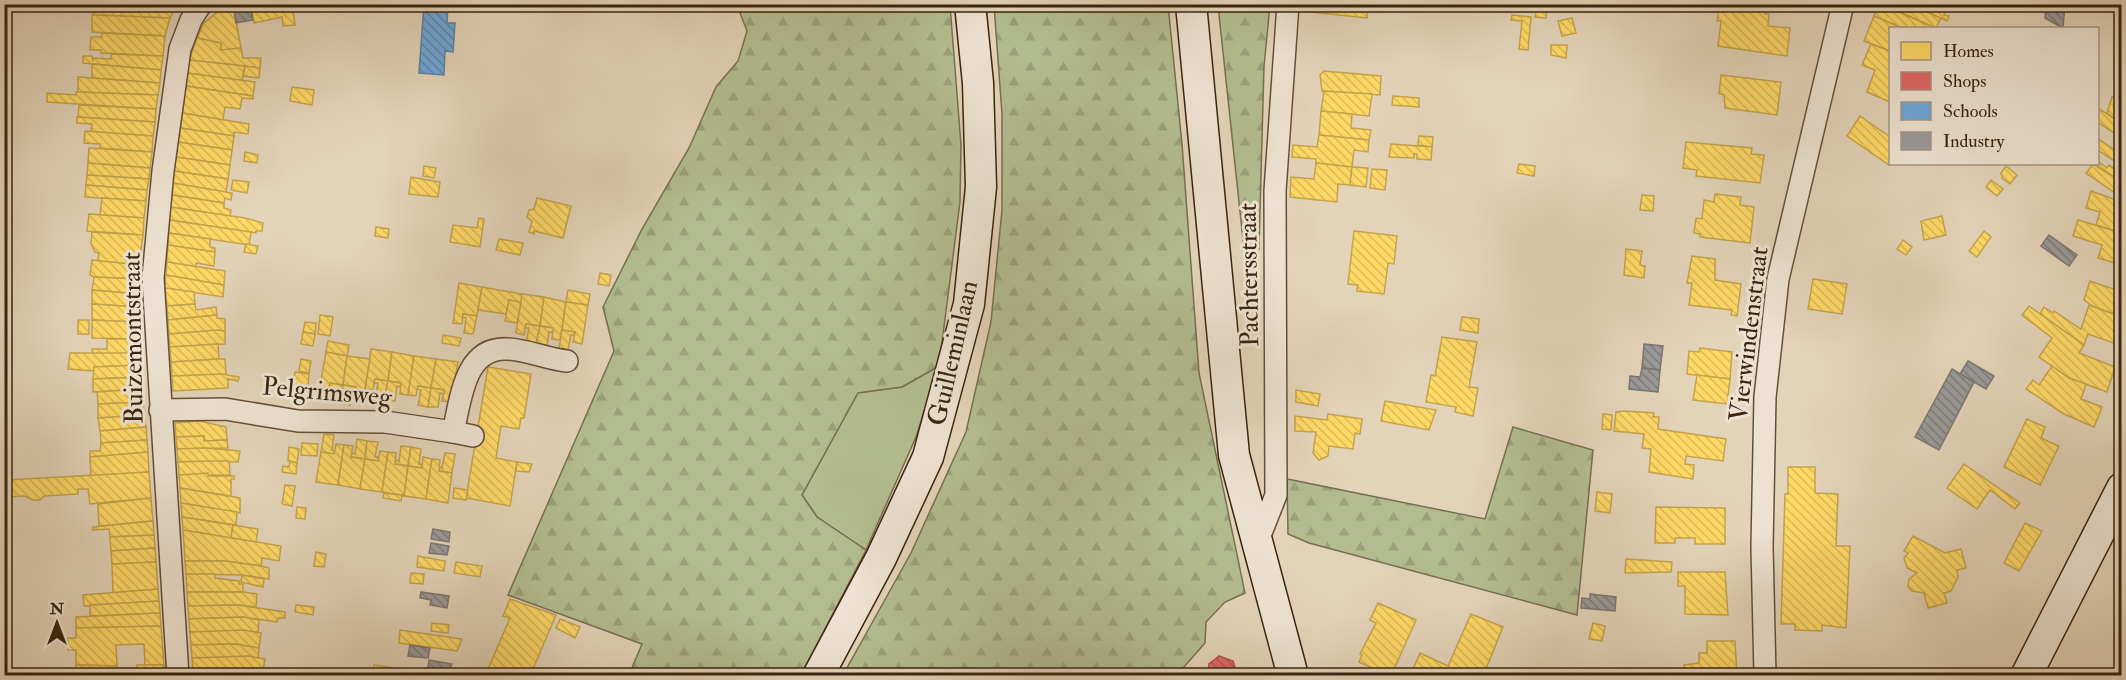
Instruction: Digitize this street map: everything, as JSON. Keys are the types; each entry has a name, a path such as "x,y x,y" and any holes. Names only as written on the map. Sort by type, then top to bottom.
{"main road":[{"name":"Guilleminlaan","path":"818,675 881,558 928,458 969,304 981,187 978,83 970,4"},
{"path":"1191,4 1234,455 1293,675"},
{"path":"2026,675 2121,488"}],"street":[{"name":"Buizemontstraat","path":"178,675 153,278 163,171 180,49 191,20 201,4"},
{"name":"Pachtersstraat","path":"1257,543 1276,495 1275,191 1288,4"},
{"name":"Vierwindenstraat","path":"1765,675 1762,547 1765,397 1779,279 1843,4"},
{"name":"Pelgrimsweg","path":"160,410 225,409 298,421 385,422 463,434 466,376 480,357 492,350 507,349 544,367 567,361"}],"green space":[{"path":"737,5 950,5 961,145 960,202 939,366 902,387 858,393 802,495 817,517 866,550 801,675 629,675 642,644 508,595 614,351 603,307 642,229 689,148 716,87 738,61 747,31"},
{"path":"994,5 1168,5 1182,144 1199,373 1245,593 1225,602 1206,622 1205,643 1177,675 843,675 911,553 966,432 991,322 1002,210 1002,114"},
{"path":"1218,5 1270,5 1264,66 1259,249 1244,249"},
{"path":"939,366 916,437 866,550 817,517 802,495 858,392 902,387"},
{"path":"1513,427 1593,450 1577,615 1309,543 1288,534 1287,479 1485,519"}],"building: Homes":[{"path":"94,4 177,5 170,18 94,15"},
{"path":"227,4 233,4 241,48 221,50 221,43 197,38 204,23"},
{"path":"250,4 292,4 295,25 283,26 282,17 254,23"},
{"path":"1301,4 1380,4 1379,12 1367,11 1367,18 1301,11"},
{"path":"1537,4 1548,4 1546,18 1535,17"},
{"path":"1720,4 1766,7 1765,14 1769,14 1768,26 1790,28 1787,56 1718,46 1721,21 1717,21"},
{"path":"1881,4 1934,27 1900,27 1874,16"},
{"path":"1881,4 1910,4 1941,18 1936,27"},
{"path":"1910,4 1944,4 1947,6 1944,15 1949,16 1947,21"},
{"path":"92,15 170,18 165,36 92,32"},
{"path":"1512,15 1531,17 1528,50 1519,49 1522,21 1511,20"},
{"path":"1874,16 1900,27 1889,27 1889,51 1864,41"},
{"path":"1572,18 1576,33 1562,36 1558,21"},
{"path":"102,33 165,36 163,56 101,53 101,50 90,50 91,37 102,37"},
{"path":"197,38 221,43 221,50 241,48 243,58 261,58 260,68 189,60"},
{"path":"1871,44 1889,51 1889,102 1867,92 1875,70 1862,65"},
{"path":"1551,45 1567,45 1566,58 1551,55"},
{"path":"111,54 163,56 161,70 83,63 83,56 92,56 93,61 93,58 111,59"},
{"path":"189,60 245,66 242,81 187,73"},
{"path":"92,64 161,70 160,83 92,78"},
{"path":"245,66 260,68 259,78 243,76"},
{"path":"1324,71 1381,76 1380,95 1322,91 1320,75"},
{"path":"187,73 255,82 253,96 186,86"},
{"path":"1721,75 1781,82 1777,115 1725,108 1724,95 1719,94"},
{"path":"78,77 160,83 158,95 78,92"},
{"path":"186,86 253,96 253,99 242,98 240,109 225,107 223,120 182,113"},
{"path":"292,87 314,90 312,105 290,101"},
{"path":"1324,91 1372,94 1369,116 1321,111"},
{"path":"76,92 158,95 156,109 47,102 47,93 76,95"},
{"path":"1393,96 1419,98 1419,107 1392,105"},
{"path":"2112,97 2122,101 2120,123 2107,113"},
{"path":"79,105 156,109 155,122 78,117"},
{"path":"2099,109 2122,124 2122,138 2099,123"},
{"path":"1321,111 1352,114 1351,128 1371,130 1369,140 1319,135"},
{"path":"182,113 249,124 248,134 234,132 234,136 180,128"},
{"path":"1860,116 1889,136 1889,165 1847,136"},
{"path":"77,117 155,122 153,136 91,132 92,124 77,123"},
{"path":"180,128 234,136 232,150 178,142"},
{"path":"85,131 153,136 152,152 100,148 100,144 84,143"},
{"path":"1319,135 1369,140 1368,152 1354,150 1352,167 1316,163 1316,159 1292,157 1293,145 1317,147"},
{"path":"1419,136 1433,137 1432,147 1418,145"},
{"path":"2099,140 2118,152 2122,147 2122,166 2099,151"},
{"path":"178,142 232,150 230,165 176,157"},
{"path":"1686,142 1752,148 1751,154 1764,155 1760,183 1696,176 1697,170 1683,168"},
{"path":"1391,144 1432,147 1431,160 1417,159 1417,154 1414,154 1414,158 1389,157"},
{"path":"89,148 152,152 150,168 88,163"},
{"path":"245,152 258,155 257,163 244,161"},
{"path":"176,157 230,165 228,179 174,171"},
{"path":"2099,162 2107,168 2109,165 2117,170 2122,166 2122,182 2095,165 2099,165"},
{"path":"88,163 150,168 149,179 87,175"},
{"path":"1316,163 1352,167 1350,185 1338,184 1337,202 1290,197 1291,177 1314,179"},
{"path":"1519,164 1535,166 1534,176 1517,173"},
{"path":"2095,165 2122,182 2122,202 2117,199 2118,195 2086,173"},
{"path":"424,166 436,168 434,178 423,176"},
{"path":"2006,166 2017,175 2010,184 2002,178 2001,173"},
{"path":"1352,167 1368,168 1366,187 1350,185"},
{"path":"1372,169 1387,170 1385,190 1370,188"},
{"path":"174,171 228,179 226,192 173,183"},
{"path":"87,175 149,179 147,190 86,185"},
{"path":"411,177 440,182 438,197 409,194"},
{"path":"233,180 249,182 247,193 231,190"},
{"path":"1991,180 2003,189 1997,196 1986,187"},
{"path":"173,183 232,193 231,200 225,198 224,203 172,195"},
{"path":"86,185 147,190 146,201 85,197"},
{"path":"2091,191 2122,202 2122,233 2096,225 2100,212 2086,208"},
{"path":"1715,194 1741,197 1740,205 1754,207 1750,243 1700,237 1700,234 1694,233 1696,218 1702,219 1704,200 1714,202"},
{"path":"172,195 224,203 224,208 231,210 230,216 170,207"},
{"path":"1642,195 1654,196 1653,211 1640,210"},
{"path":"102,198 146,201 144,218 100,215"},
{"path":"537,198 571,206 563,238 534,231 534,234 529,232 532,221 527,217 529,210 534,209"},
{"path":"170,207 245,218 263,223 262,231 256,231 256,233 169,220"},
{"path":"89,214 144,218 143,235 87,231"},
{"path":"1942,216 1946,235 1924,240 1921,221"},
{"path":"479,218 484,219 480,247 450,242 453,225 477,228"},
{"path":"169,220 251,232 249,245 169,233"},
{"path":"2078,220 2122,233 2122,265 2098,258 2102,245 2073,236"},
{"path":"376,227 389,229 388,238 375,236"},
{"path":"1354,231 1397,236 1394,264 1388,263 1384,294 1357,291 1358,285 1348,284"},
{"path":"1984,231 1991,237 1977,257 1969,251"},
{"path":"92,232 143,235 139,265 98,261 99,253 95,252 91,243"},
{"path":"169,233 210,239 210,247 215,248 215,252 168,245"},
{"path":"499,239 523,243 520,255 496,250"},
{"path":"1903,240 1912,247 1906,255 1897,249"},
{"path":"246,244 258,246 256,254 244,252"},
{"path":"168,245 215,252 214,266 196,263 196,267 167,262"},
{"path":"1626,249 1642,251 1640,265 1645,266 1644,278 1624,275"},
{"path":"1692,256 1715,259 1715,280 1741,284 1737,316 1731,315 1732,310 1689,305 1692,283 1687,283"},
{"path":"92,260 139,265 139,279 94,277 90,275"},
{"path":"167,262 225,271 224,285 166,275"},
{"path":"600,273 611,275 609,286 598,284"},
{"path":"166,275 224,285 223,297 165,288"},
{"path":"94,277 139,279 139,294 92,290"},
{"path":"1813,279 1847,284 1842,314 1808,309"},
{"path":"2090,281 2122,292 2122,317 2094,307 2084,300"},
{"path":"459,283 482,287 477,316 463,314 462,324 453,323"},
{"path":"482,287 522,294 521,302 509,300 506,314 478,310"},
{"path":"165,288 194,292 195,304 167,306"},
{"path":"92,290 139,294 139,307 92,304"},
{"path":"568,290 590,294 588,305 566,302"},
{"path":"522,294 544,297 540,326 526,324 524,335 516,333"},
{"path":"544,297 566,302 560,340 552,339 553,328 540,326"},
{"path":"509,300 521,302 517,323 505,321"},
{"path":"566,302 588,305 582,344 573,342 575,332 562,330"},
{"path":"92,304 139,307 139,322 92,320"},
{"path":"195,304 196,310 216,307 217,315 168,320 167,306"},
{"path":"2089,305 2122,317 2122,346 2088,334 2084,345 2040,314 2044,307 2081,329"},
{"path":"2029,306 2084,345 2079,353 2115,367 2107,392 2069,378 2039,357 2052,338 2022,315"},
{"path":"463,314 477,316 473,334 464,333 466,318"},
{"path":"217,315 217,318 225,319 225,331 169,334 168,320"},
{"path":"320,315 333,317 330,336 318,334"},
{"path":"1462,317 1479,319 1478,333 1460,330"},
{"path":"78,320 89,320 89,334 78,334"},
{"path":"92,320 139,322 139,339 92,338"},
{"path":"305,322 316,323 315,334 303,332"},
{"path":"526,324 540,326 536,344 526,343 529,328 525,328"},
{"path":"540,326 553,328 553,332 549,332 547,346 536,344"},
{"path":"562,330 575,332 571,335 568,350 559,348"},
{"path":"225,331 225,344 170,347 169,334"},
{"path":"303,332 315,334 313,346 301,344"},
{"path":"443,335 461,338 459,346 442,343"},
{"path":"1442,337 1477,342 1469,387 1478,388 1473,416 1455,412 1456,407 1426,402 1431,375 1435,376"},
{"path":"107,339 139,339 139,353 93,354 92,349 107,349"},
{"path":"328,341 349,345 347,356 326,352"},
{"path":"218,344 219,359 171,362 170,347"},
{"path":"1700,348 1732,352 1730,379 1687,374 1689,351 1699,352"},
{"path":"371,349 392,352 388,381 375,379 373,390 365,389"},
{"path":"326,352 347,356 343,385 330,383 328,394 319,392"},
{"path":"392,352 414,356 408,395 400,394 401,383 388,381"},
{"path":"70,353 139,353 140,365 94,367 94,371 68,369"},
{"path":"347,356 370,359 363,399 355,397 356,387 343,385"},
{"path":"414,356 436,359 431,388 418,386 416,396 408,395"},
{"path":"225,359 226,375 172,376 171,362"},
{"path":"301,359 311,361 309,373 299,371"},
{"path":"436,359 458,362 451,402 442,401 444,390 431,388"},
{"path":"140,365 142,377 93,379 94,367"},
{"path":"2052,366 2069,378 2086,384 2081,399 2102,407 2094,427 2064,414 2026,389 2033,380 2039,385"},
{"path":"488,367 531,374 524,418 521,418 519,429 501,426 496,458 517,462 510,506 466,498"},
{"path":"295,372 309,374 308,386 293,384"},
{"path":"222,374 239,377 238,381 228,379 228,388 173,391 172,376"},
{"path":"1697,375 1730,379 1727,404 1693,400"},
{"path":"142,377 143,389 93,392 93,379"},
{"path":"375,379 388,381 384,400 375,398 378,383 374,383"},
{"path":"388,381 401,383 400,387 397,386 395,401 384,400"},
{"path":"330,383 343,385 339,403 330,402 332,387 329,387"},
{"path":"295,385 308,386 308,399 295,397"},
{"path":"343,385 356,387 356,391 352,390 350,405 339,403"},
{"path":"418,386 431,388 428,407 418,405 421,390 417,389"},
{"path":"431,388 444,390 444,394 440,393 438,407 428,407"},
{"path":"143,389 143,402 98,404 97,392"},
{"path":"1296,390 1320,394 1318,406 1296,402"},
{"path":"1385,401 1436,410 1429,430 1381,421"},
{"path":"143,402 144,415 98,418 98,404"},
{"path":"1616,412 1654,413 1653,417 1659,417 1658,429 1726,439 1723,461 1686,456 1685,464 1694,465 1693,479 1649,472 1651,449 1642,448 1644,434 1614,431"},
{"path":"1328,414 1362,419 1360,434 1355,433 1353,449 1329,446 1328,456 1319,460 1313,453 1316,432 1295,431 1295,416 1327,420"},
{"path":"1603,414 1612,415 1611,430 1602,429"},
{"path":"144,415 146,427 100,431 98,418"},
{"path":"2027,419 2045,427 2041,438 2059,446 2040,485 2004,467"},
{"path":"200,421 226,427 227,440 204,441 204,436 176,437 175,423"},
{"path":"146,427 147,440 101,443 100,431"},
{"path":"324,434 334,435 332,450 335,451 334,454 321,452"},
{"path":"204,436 204,441 227,440 228,448 177,449 176,437"},
{"path":"357,439 367,441 365,459 351,457 352,453 355,454"},
{"path":"147,440 148,452 90,457 90,451 100,451 101,443"},
{"path":"367,441 378,442 375,457 379,457 378,461 365,459"},
{"path":"302,443 318,444 317,456 301,455"},
{"path":"336,444 344,445 338,485 316,482 321,452 334,454"},
{"path":"344,445 353,446 351,457 365,459 360,489 338,485"},
{"path":"401,446 411,447 408,466 395,464 395,460 399,461"},
{"path":"289,447 299,449 297,463 288,461"},
{"path":"411,447 421,449 419,464 422,464 422,468 408,466"},
{"path":"205,448 240,451 238,462 178,462 177,449"},
{"path":"380,451 388,452 382,492 360,489 365,459 378,461"},
{"path":"148,452 149,472 91,476 90,457"},
{"path":"388,452 396,453 395,464 408,466 404,496 382,492"},
{"path":"445,453 455,454 452,473 439,471 439,467 442,468"},
{"path":"423,457 432,459 426,499 404,496 408,466 422,468"},
{"path":"432,459 440,460 439,471 452,473 448,503 426,499"},
{"path":"229,461 230,475 179,475 178,462"},
{"path":"290,461 297,463 296,474 282,472 283,466 289,467"},
{"path":"517,462 532,464 529,472 516,471"},
{"path":"1964,464 2020,503 2015,509 1990,490 1977,509 1947,488"},
{"path":"1788,467 1815,467 1815,493 1838,494 1836,546 1850,546 1846,628 1822,625 1822,631 1795,630 1795,624 1781,624"},
{"path":"149,472 151,498 90,504 88,489 78,489 78,494 44,496 40,500 32,500 25,496 8,497 7,480"},
{"path":"208,473 208,476 234,476 234,479 231,479 231,496 180,488 179,475"},
{"path":"285,485 295,486 292,506 282,504"},
{"path":"180,488 240,498 240,513 181,503"},
{"path":"454,488 468,490 466,500 453,498"},
{"path":"1597,492 1612,494 1610,513 1595,511"},
{"path":"384,493 402,495 401,501 383,498"},
{"path":"151,498 153,521 99,526 98,504"},
{"path":"181,503 237,512 236,525 182,517"},
{"path":"297,507 306,508 305,519 296,518"},
{"path":"1656,507 1725,508 1725,544 1695,544 1695,538 1675,538 1675,543 1655,543"},
{"path":"182,517 233,525 231,538 183,530"},
{"path":"153,521 154,535 110,537 109,529 93,530 93,527"},
{"path":"2025,523 2042,531 2019,571 2004,563"},
{"path":"233,525 258,529 256,542 231,538"},
{"path":"183,530 281,546 279,561 262,558 261,566 225,561 185,561"},
{"path":"154,535 155,548 111,551 110,537"},
{"path":"1913,536 1945,553 1961,549 1966,568 1957,570 1958,577 1951,591 1944,593 1947,603 1928,608 1924,593 1912,591 1908,587 1909,579 1917,573 1907,568 1904,558 1908,553 1904,551"},
{"path":"155,548 156,562 112,564 111,551"},
{"path":"316,552 326,554 324,567 314,566"},
{"path":"418,556 445,561 444,571 417,567"},
{"path":"1626,559 1672,562 1671,572 1625,573"},
{"path":"185,561 225,561 261,566 269,568 269,579 242,575 186,574"},
{"path":"156,562 158,589 113,593 112,564"},
{"path":"456,562 482,566 480,577 454,573"},
{"path":"1678,572 1725,572 1728,615 1685,614 1685,586 1678,586"},
{"path":"411,573 424,574 423,584 410,583"},
{"path":"186,574 215,574 215,578 239,581 239,584 243,584 243,592 187,592"},
{"path":"242,575 264,579 263,587 241,582"},
{"path":"158,589 159,601 84,606 83,595"},
{"path":"187,592 257,594 256,607 188,606"},
{"path":"510,599 556,615 530,676 485,676 510,618 503,616"},
{"path":"159,601 160,613 90,616 90,605"},
{"path":"1378,603 1416,620 1391,676 1359,662 1362,655 1360,654 1376,623 1370,620"},
{"path":"238,605 285,612 285,618 278,618 277,622 243,617 189,619 188,606"},
{"path":"296,605 314,607 313,615 295,612"},
{"path":"160,613 161,626 76,628 76,617"},
{"path":"1471,614 1503,627 1483,676 1410,676 1420,653 1448,666"},
{"path":"243,617 259,620 258,632 190,632 189,619"},
{"path":"560,619 580,627 575,638 556,628"},
{"path":"432,623 449,625 448,633 431,631"},
{"path":"1593,623 1605,626 1602,641 1589,639"},
{"path":"161,626 164,665 145,665 144,644 116,645 117,666 76,665 76,650 68,650 68,638 76,638 76,628"},
{"path":"243,630 261,633 259,648 235,644 191,645 190,632"},
{"path":"400,630 462,639 457,651 399,643"},
{"path":"1707,641 1735,641 1737,676 1684,676 1684,665 1699,663 1699,653 1707,653"},
{"path":"235,644 259,648 258,658 192,658 191,645"},
{"path":"249,656 265,659 262,676 218,676 193,671 192,658"},
{"path":"76,665 117,666 117,676 76,676"},
{"path":"137,665 164,665 164,676 135,676"},
{"path":"374,665 416,671 415,676 373,676"}],"building: Shops":[{"path":"1219,656 1233,661 1238,676 1208,676 1209,664"}],"building: Schools":[{"path":"424,4 448,4 447,23 455,23 453,52 445,51 444,75 419,73"}],"building: Industry":[{"path":"233,4 250,4 253,20 236,23"},
{"path":"2046,4 2065,4 2063,27 2045,18"},
{"path":"2049,235 2077,255 2069,266 2041,246"},
{"path":"1644,344 1663,346 1660,370 1642,368"},
{"path":"1968,361 1994,376 1986,389 1960,374"},
{"path":"1642,368 1660,370 1658,392 1629,389 1630,376 1640,377"},
{"path":"1952,369 1974,382 1939,450 1915,437"},
{"path":"433,529 450,532 449,542 431,539"},
{"path":"431,543 449,546 447,555 429,553"},
{"path":"421,592 449,596 447,608 430,605 431,600 420,598"},
{"path":"1590,594 1616,597 1615,611 1581,608 1582,598 1590,599"},
{"path":"410,645 430,648 428,658 408,656"},
{"path":"429,660 452,664 447,676 427,673"}]}
